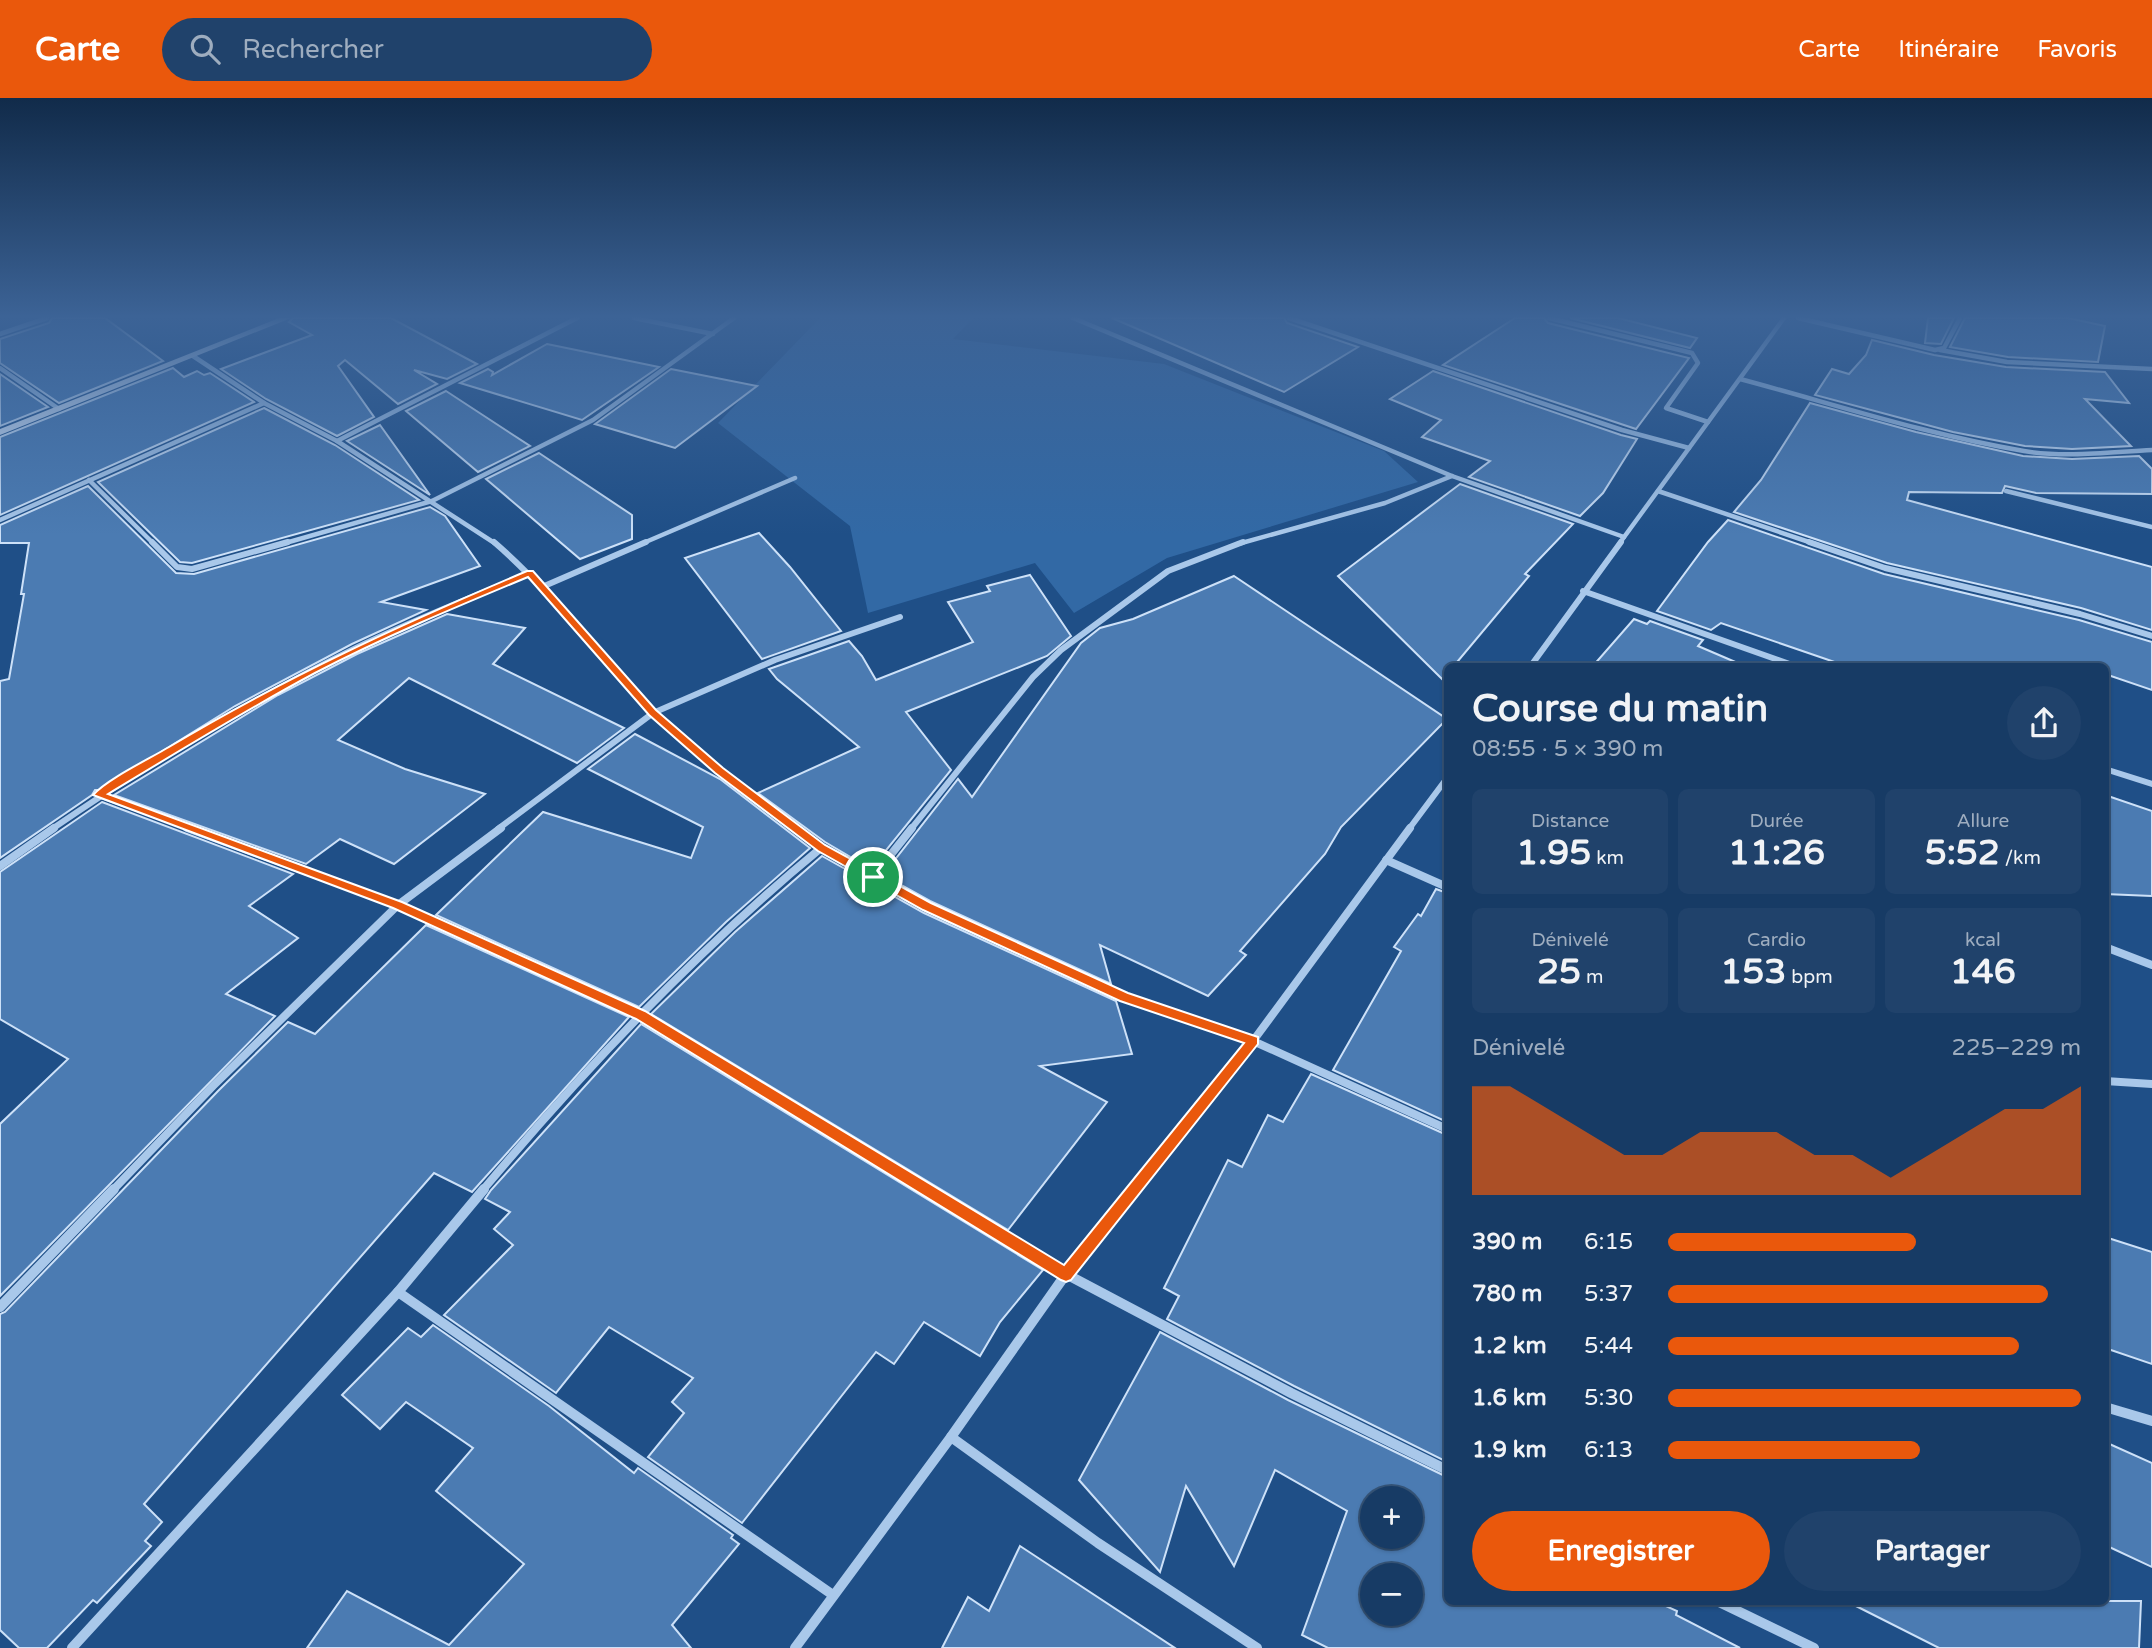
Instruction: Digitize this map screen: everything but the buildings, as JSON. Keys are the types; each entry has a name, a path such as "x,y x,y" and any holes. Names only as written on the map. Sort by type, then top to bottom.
{"street":[{"path":"32,390 59,409"},
{"path":"0,432 106,390"},
{"path":"245,390 337,441 488,537 530,573 653,713 719,771 821,848 927,907 1124,997 1253,1041 1444,1128"},
{"path":"337,441 436,390"},
{"path":"89,480 156,548 184,569 291,543 432,501 498,470 602,414 635,390"},
{"path":"1246,390 1452,476 1623,537"},
{"path":"1504,390 1595,421 1689,448"},
{"path":"1679,390 1667,408 1708,422"},
{"path":"1533,663 1732,390"},
{"path":"1782,390 1937,432 2013,449 2057,454 2152,450"},
{"path":"0,520 264,403"},
{"path":"873,877 1033,677 1061,650 1168,571 1241,543 1385,503 1452,476"},
{"path":"542,587 795,478"},
{"path":"1658,491 1885,568 2080,614 2152,636"},
{"path":"2006,491 2152,527"},
{"path":"0,866 98,795 188,740 312,671 402,627 530,573"},
{"path":"1583,591 1787,663"},
{"path":"0,1307 213,1086 398,905 653,713 694,692 755,668 900,617"},
{"path":"2109,770 2152,784"},
{"path":"795,1648 951,1437 1066,1275 1253,1041 1444,782"},
{"path":"98,795 398,905 640,1015 1066,1275 1291,1393 1444,1469"},
{"path":"72,1648 398,1292 550,1110 640,1015 759,899 821,848"},
{"path":"1386,860 1444,886"},
{"path":"2109,949 2152,965"},
{"path":"2109,1081 2152,1084"},
{"path":"398,1292 833,1595"},
{"path":"2109,1407 2152,1421"},
{"path":"951,1437 1098,1543 1257,1648"},
{"path":"1725,1605 1814,1648"}],"shaded area":[{"path":"750,390 1231,390 1384,451 1418,482 1167,558 1074,613 1035,563 868,613 850,526 718,423"}],"route":[{"path":"530,573 653,713 719,771 821,848 873,877 927,907 1124,997 1253,1041 1066,1275 640,1015 398,905 98,795 208,728 352,650 530,573"}]}
